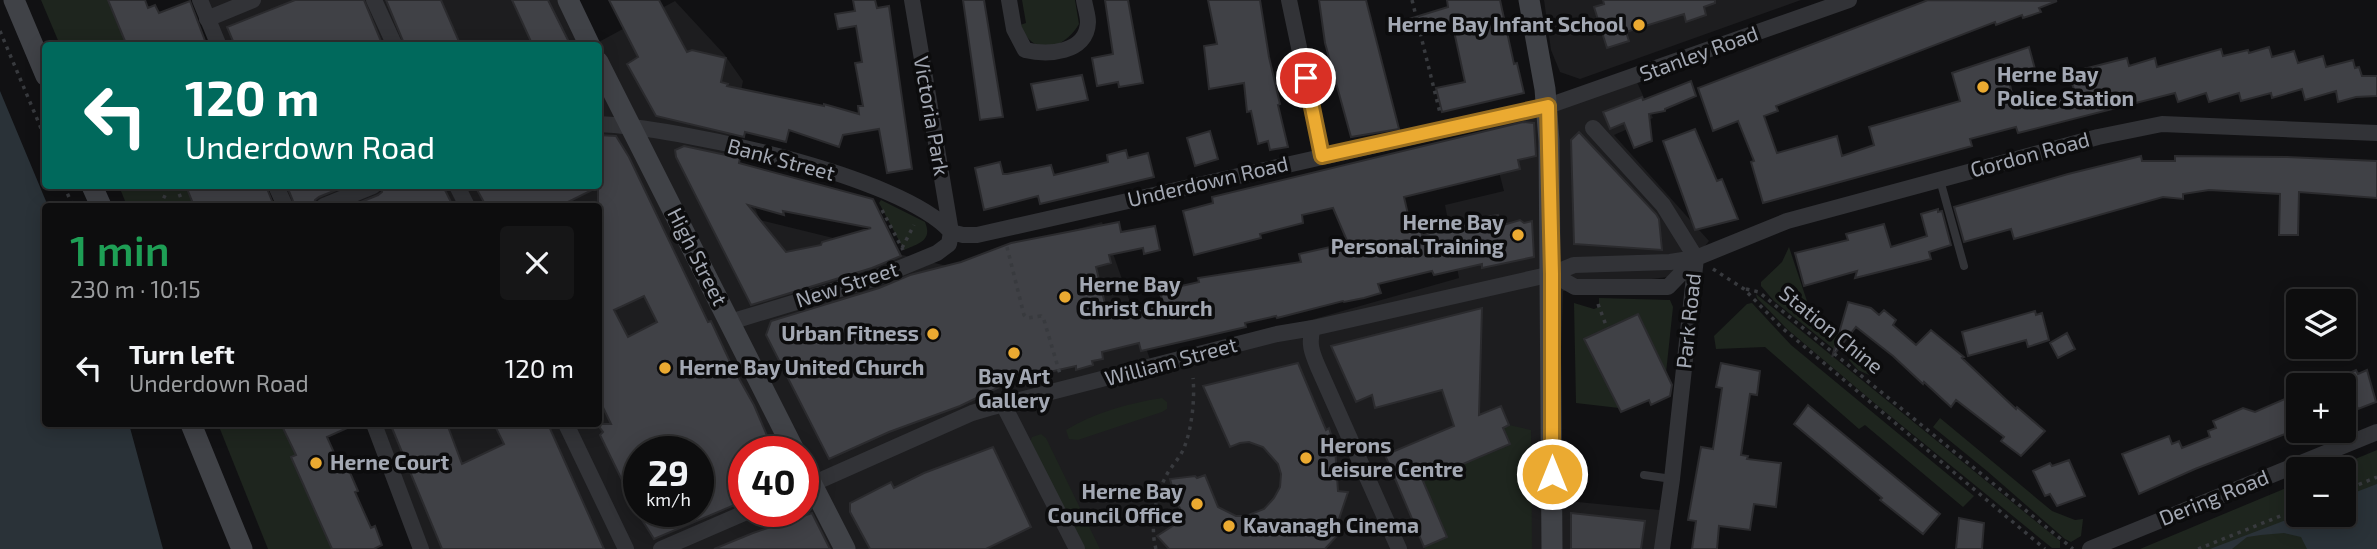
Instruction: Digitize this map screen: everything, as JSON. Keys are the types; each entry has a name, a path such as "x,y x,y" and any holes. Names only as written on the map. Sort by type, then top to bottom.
{"street":[{"path":"14,0 42,66"},
{"path":"200,0 217,42"},
{"path":"208,19 253,0"},
{"path":"374,0 393,42"},
{"path":"568,0 588,42"},
{"name":"Victoria Park","path":"912,0 951,232"},
{"path":"1009,0 1014,29 1024,50 1041,54 1066,51 1081,40 1088,25 1084,0"},
{"path":"1289,0 1322,156"},
{"path":"1529,0 1548,106 1552,274 1552,549"},
{"name":"Stanley Road","path":"1548,106 1849,0"},
{"name":"High Street","path":"602,70 787,436"},
{"name":"Underdown Road","path":"951,232 964,235 1002,229 1548,106"},
{"name":"Bank Street","path":"602,124 630,125 688,135 799,163 870,185 922,209 951,232"},
{"name":"Gordon Road","path":"1552,274 1574,265 1670,262 1696,258 1787,221 2098,137 2162,124 2377,133"},
{"name":"Park Road","path":"1593,128 1663,205 1696,258 1662,549"},
{"path":"331,203 366,189"},
{"name":"New Street","path":"730,322 876,278 937,253 950,244 951,232"},
{"name":"Gordon Road","path":"1552,274 1575,287 1668,287 1696,258"},
{"name":"William Street","path":"819,474 972,413 1003,404 1277,334 1552,274"},
{"path":"1313,328 1311,349 1318,367 1399,549"},
{"path":"1003,404 1077,549"},
{"path":"192,427 242,549"},
{"path":"376,427 421,549"},
{"path":"567,427 626,549"},
{"name":"Dering Road","path":"2090,549 2377,432"},
{"path":"819,502 845,549"},
{"path":"661,549 728,520"}],"lane":[{"path":"1940,180 1964,266"},
{"path":"1644,475 1672,479"}],"path":[{"path":"1412,0 1444,129"},
{"path":"0,30 42,130"},
{"path":"870,185 910,264"},
{"path":"902,248 922,209"},
{"path":"1002,229 1021,307 1027,318 1035,315 1044,320 1065,389"},
{"path":"1696,258 1744,289"},
{"name":"Station Chine","path":"1744,289 1781,327 2045,549"},
{"name":"Station Chine","path":"1744,289 1759,292 2073,549"},
{"path":"1156,549 1153,531 1155,516 1163,482 1185,445 1192,408 1193,378"},
{"path":"2356,486 2377,477"},
{"path":"2198,549 2286,514"}],"shaded area":[{"path":"41,0 108,0 126,42 59,42"},
{"path":"205,0 574,0 594,42 223,42"},
{"path":"1022,0 1075,0 1079,24 1065,40 1049,47 1040,46 1026,35 1020,25 1026,23"},
{"name":"Herne Bay Infant School","path":"1544,0 1801,0 1580,79 1560,72 1551,50"},
{"path":"675,1 724,54 743,81 733,131 738,166 760,220 947,266 1102,222 1152,365 1459,278 1445,205 1504,191 1485,119 1633,73 1653,118 1614,135 1709,241 1682,275 1563,291 1557,500 1660,510 1655,549 428,549 378,427 602,427 602,203 288,203 282,189 602,189 602,42 599,42"},
{"path":"0,91 47,203 42,203 42,427 130,427 163,549 0,549"},
{"path":"120,189 187,189 193,203 126,203"},
{"path":"881,200 925,222 926,238 904,250 879,203"},
{"path":"1789,247 1810,310 1845,341 1835,350 1774,301 1761,286 1761,282 1782,262"},
{"path":"1756,294 2060,541 2060,548 2052,548 1878,406 1787,329"},
{"path":"1599,298 1670,300 1673,307 1666,373 1637,314 1584,339 1619,408 1576,403 1574,303 1594,309 1599,307"},
{"path":"1752,303 1791,345 1974,496 1963,507 1865,425 1859,429 1765,347 1716,349 1714,336 1747,304"},
{"path":"1856,349 1880,370 1871,376 1858,370 1849,360"},
{"path":"1162,398 1167,402 1167,409 1162,412 1078,440 1069,439 1066,430 1088,419 1125,406"},
{"path":"1940,418 2052,511 2075,520 2083,519 2081,536 2071,542 2065,539 1933,427"},
{"path":"1509,425 1531,430 1532,549 1425,549 1424,547 1446,537 1423,481 1510,445 1503,428"},
{"path":"219,427 283,427 296,455 291,457 332,549 268,549"},
{"path":"1041,434 1046,438 1100,549 1082,549 1030,442 1032,437"},
{"path":"2377,450 2377,549 2140,549 2286,488 2286,527 2356,527 2356,459"},
{"path":"2377,484 2377,549 2307,549 2301,537 2284,533 2247,537 2232,549 2210,549 2286,520 2286,527 2356,527 2356,492"}],"building":[{"path":"108,0 145,0 148,8 155,5 159,13 190,1 205,42 125,42"},
{"path":"295,0 364,0 381,42 233,42 227,27"},
{"path":"386,0 441,0 459,42 403,42"},
{"path":"512,0 548,0 569,42 531,42"},
{"path":"609,0 659,0 687,52 692,50 726,58 721,82 728,84 727,86 824,104 859,114 858,106 863,106 855,63 862,62 856,26 838,29 835,14 855,11 853,0 875,0 877,8 889,6 912,169 887,173 879,129 843,135 839,147 789,130 786,142 745,132 744,137 656,116 627,64 638,57"},
{"path":"963,0 984,0 1003,117 980,120"},
{"path":"1105,0 1128,0 1143,83 1119,87 1118,82 1097,86 1092,58 1113,54"},
{"path":"1208,0 1260,0 1288,147 1270,150 1268,141 1258,144 1251,111 1247,112 1244,83 1209,89 1204,46 1217,44"},
{"path":"1319,0 1366,0 1399,129 1351,137 1325,43"},
{"path":"1447,0 1500,0 1514,64 1517,63 1524,93 1442,112 1436,88 1465,82 1452,22 1412,32 1409,19 1448,7"},
{"path":"1603,0 1715,0 1715,3 1704,7 1706,15 1686,22 1684,14 1626,32 1629,41 1607,48 1594,7 1604,4"},
{"path":"1928,0 2057,1 2039,8 2041,12 2023,18 2022,15 1996,25 1995,22 1776,106 1778,111 1764,116 1777,153 1837,136 1842,156 1874,145 1869,127 1960,101 1952,73 2029,47 2035,69 2008,76 2015,107 2075,92 2068,73 2127,58 2129,66 2155,58 2157,67 2221,49 2223,56 2269,47 2272,57 2294,51 2298,63 2323,56 2326,67 2353,60 2355,68 2359,67 2362,76 2377,76 2377,96 2356,97 2338,102 2336,91 2305,100 2302,89 2272,98 2271,93 2241,101 2239,93 2209,102 2206,93 2178,102 2175,93 2018,133 2016,127 1970,139 1972,146 1763,203 1751,162 1754,161 1738,121 1713,131 1698,88"},
{"path":"1082,75 1088,100 1037,110 1031,84"},
{"path":"1691,81 1696,96 1665,111 1649,114 1652,141 1634,148 1624,123 1610,129 1603,112"},
{"path":"1523,122 1534,123 1536,156 1518,160 1520,169 1404,197 1412,232 1421,229 1422,235 1455,227 1454,222 1498,215 1500,226 1520,220 1524,223 1532,221 1534,257 1482,268 1482,264 1434,275 1432,271 1378,284 1381,293 1245,323 1246,327 1141,351 1139,343 1102,352 1103,359 1092,361 1093,365 1076,370 1076,366 1014,380 960,406 889,432 829,459 766,335 771,321 879,288 910,275 961,262 1011,243 1119,222 1121,232 1155,226 1160,250 1144,254 1143,248 1109,255 1111,263 1096,267 1108,316 1164,304 1159,291 1199,282 1198,278 1301,262 1299,254 1348,243 1333,208 1302,215 1303,223 1260,234 1261,238 1194,255 1183,211 1213,203 1212,197"},
{"path":"1695,129 1717,181 1722,179 1738,219 1695,230 1663,141"},
{"path":"1210,131 1218,159 1195,166 1187,138"},
{"path":"1579,132 1656,214 1659,219 1662,250 1574,244 1571,140"},
{"path":"602,135 616,136 629,157 708,322 711,321 754,405 767,436 728,436 728,508 714,514 714,436 623,436 623,482 600,435 603,432 599,427 602,424 611,424 602,405 602,203 598,203 598,189 602,189","holes":["644,296 657,322 628,337 614,310"]},
{"path":"684,146 740,158 739,163 873,199 901,256 872,268 751,305 676,157 675,150","holes":["748,205 784,215 783,211 871,228 822,242 821,245 786,252"]},
{"path":"1126,150 1128,158 1148,153 1154,177 1040,204 1038,196 984,210 975,168 1000,162 1003,174 1007,174 1051,165 1054,175 1108,162 1107,155"},
{"path":"2141,156 2142,161 2175,161 2175,156 2377,161 2377,198 2299,192 2298,235 2279,235 2280,194 2209,190 2183,194 2183,199 2163,197 2014,239 2011,229 1964,242 1954,207"},
{"path":"187,189 267,189 273,203 193,203"},
{"path":"288,189 339,189 319,197 314,203 294,203"},
{"path":"382,189 444,189 452,203 358,203 382,192"},
{"path":"477,189 594,189 566,203 484,203"},
{"path":"1938,209 1938,212 1942,211 1951,245 1929,252 1931,259 1855,278 1857,271 1804,286 1795,253 1848,240 1846,234 1884,224 1891,247 1927,236 1921,214"},
{"path":"1848,302 1871,308 1879,315 1884,310 1896,320 1893,325 1916,345 1931,330 1964,357 1962,358 2016,409 2017,407 2045,431 2021,456 2001,441 2004,437 1956,400 1951,407 1856,327 1832,357"},
{"path":"1482,308 1479,415 1501,406 1509,425 1503,428 1510,444 1423,481 1447,537 1424,547 1385,455 1454,426 1442,390 1375,408 1372,395 1356,402 1331,346"},
{"path":"2035,311 2036,315 2042,313 2049,340 2028,347 2026,340 1968,356 1962,332"},
{"path":"1638,314 1672,385 1670,396 1651,405 1649,400 1621,412 1584,339"},
{"path":"2067,333 2075,349 2058,358 2050,343"},
{"name":"Herons Leisure Centre","path":"1298,363 1326,430 1329,428 1335,447 1338,491 1348,492 1338,522 1344,525 1337,536 1325,549 1169,549 1157,536 1185,518 1176,501 1170,479 1205,475 1218,507 1236,516 1246,516 1264,509 1280,487 1281,474 1278,464 1263,447 1249,442 1230,447 1203,386"},
{"path":"1721,363 1760,371 1757,395 1750,394 1741,455 1748,456 1747,459 1781,463 1776,507 1754,504 1750,530 1719,526 1717,549 1692,549 1696,521 1688,520 1701,447 1713,449 1722,388 1716,387"},
{"path":"2356,370 2358,374 2367,370 2376,402 2358,409 2356,373 2350,373"},
{"path":"2286,398 2286,434 2139,494 2122,454 2169,436 2172,444 2179,441 2182,448 2210,437 2208,431 2216,428 2213,421 2243,408 2255,412"},
{"path":"1808,405 1940,514 1923,534 1794,424"},
{"name":"Herne Court","path":"282,427 349,427 327,437 343,473 349,470 358,491 355,492 371,528 375,526 382,545 374,549 332,549 291,457 296,455"},
{"path":"448,427 462,464 504,444 496,428 498,427 549,427 604,549 442,549 392,428"},
{"path":"993,447 1031,527 986,549 870,549 850,512 850,503 891,482 894,488 924,473"},
{"path":"2069,460 2085,496 2057,506 2050,494 2045,496 2033,471 2050,463 2052,466"},
{"path":"1571,513 1645,521 1641,549 1571,549"},
{"path":"1959,518 1984,523 1982,549 1956,549"},
{"path":"646,527 682,527 654,539"},
{"path":"771,527 819,527 830,549 714,549"}],"place":[{"name":"Herne Bay Infant School","path":"1639,25"},
{"name":"Herne Bay Police Station","path":"1983,87"},
{"name":"Herne Bay Personal Training","path":"1518,235"},
{"name":"Herne Bay Christ Church","path":"1065,297"},
{"name":"Urban Fitness","path":"933,334"},
{"name":"Bay Art Gallery","path":"1014,353"},
{"name":"Herne Bay United Church","path":"665,368"},
{"name":"Herons Leisure Centre","path":"1306,458"},
{"name":"Herne Court","path":"316,463"},
{"name":"Herne Bay Council Office","path":"1197,504"},
{"name":"Kavanagh Cinema","path":"1229,526"}],"route":[{"path":"1306,78 1322,156 1548,106 1552,274 1552,474"}]}
